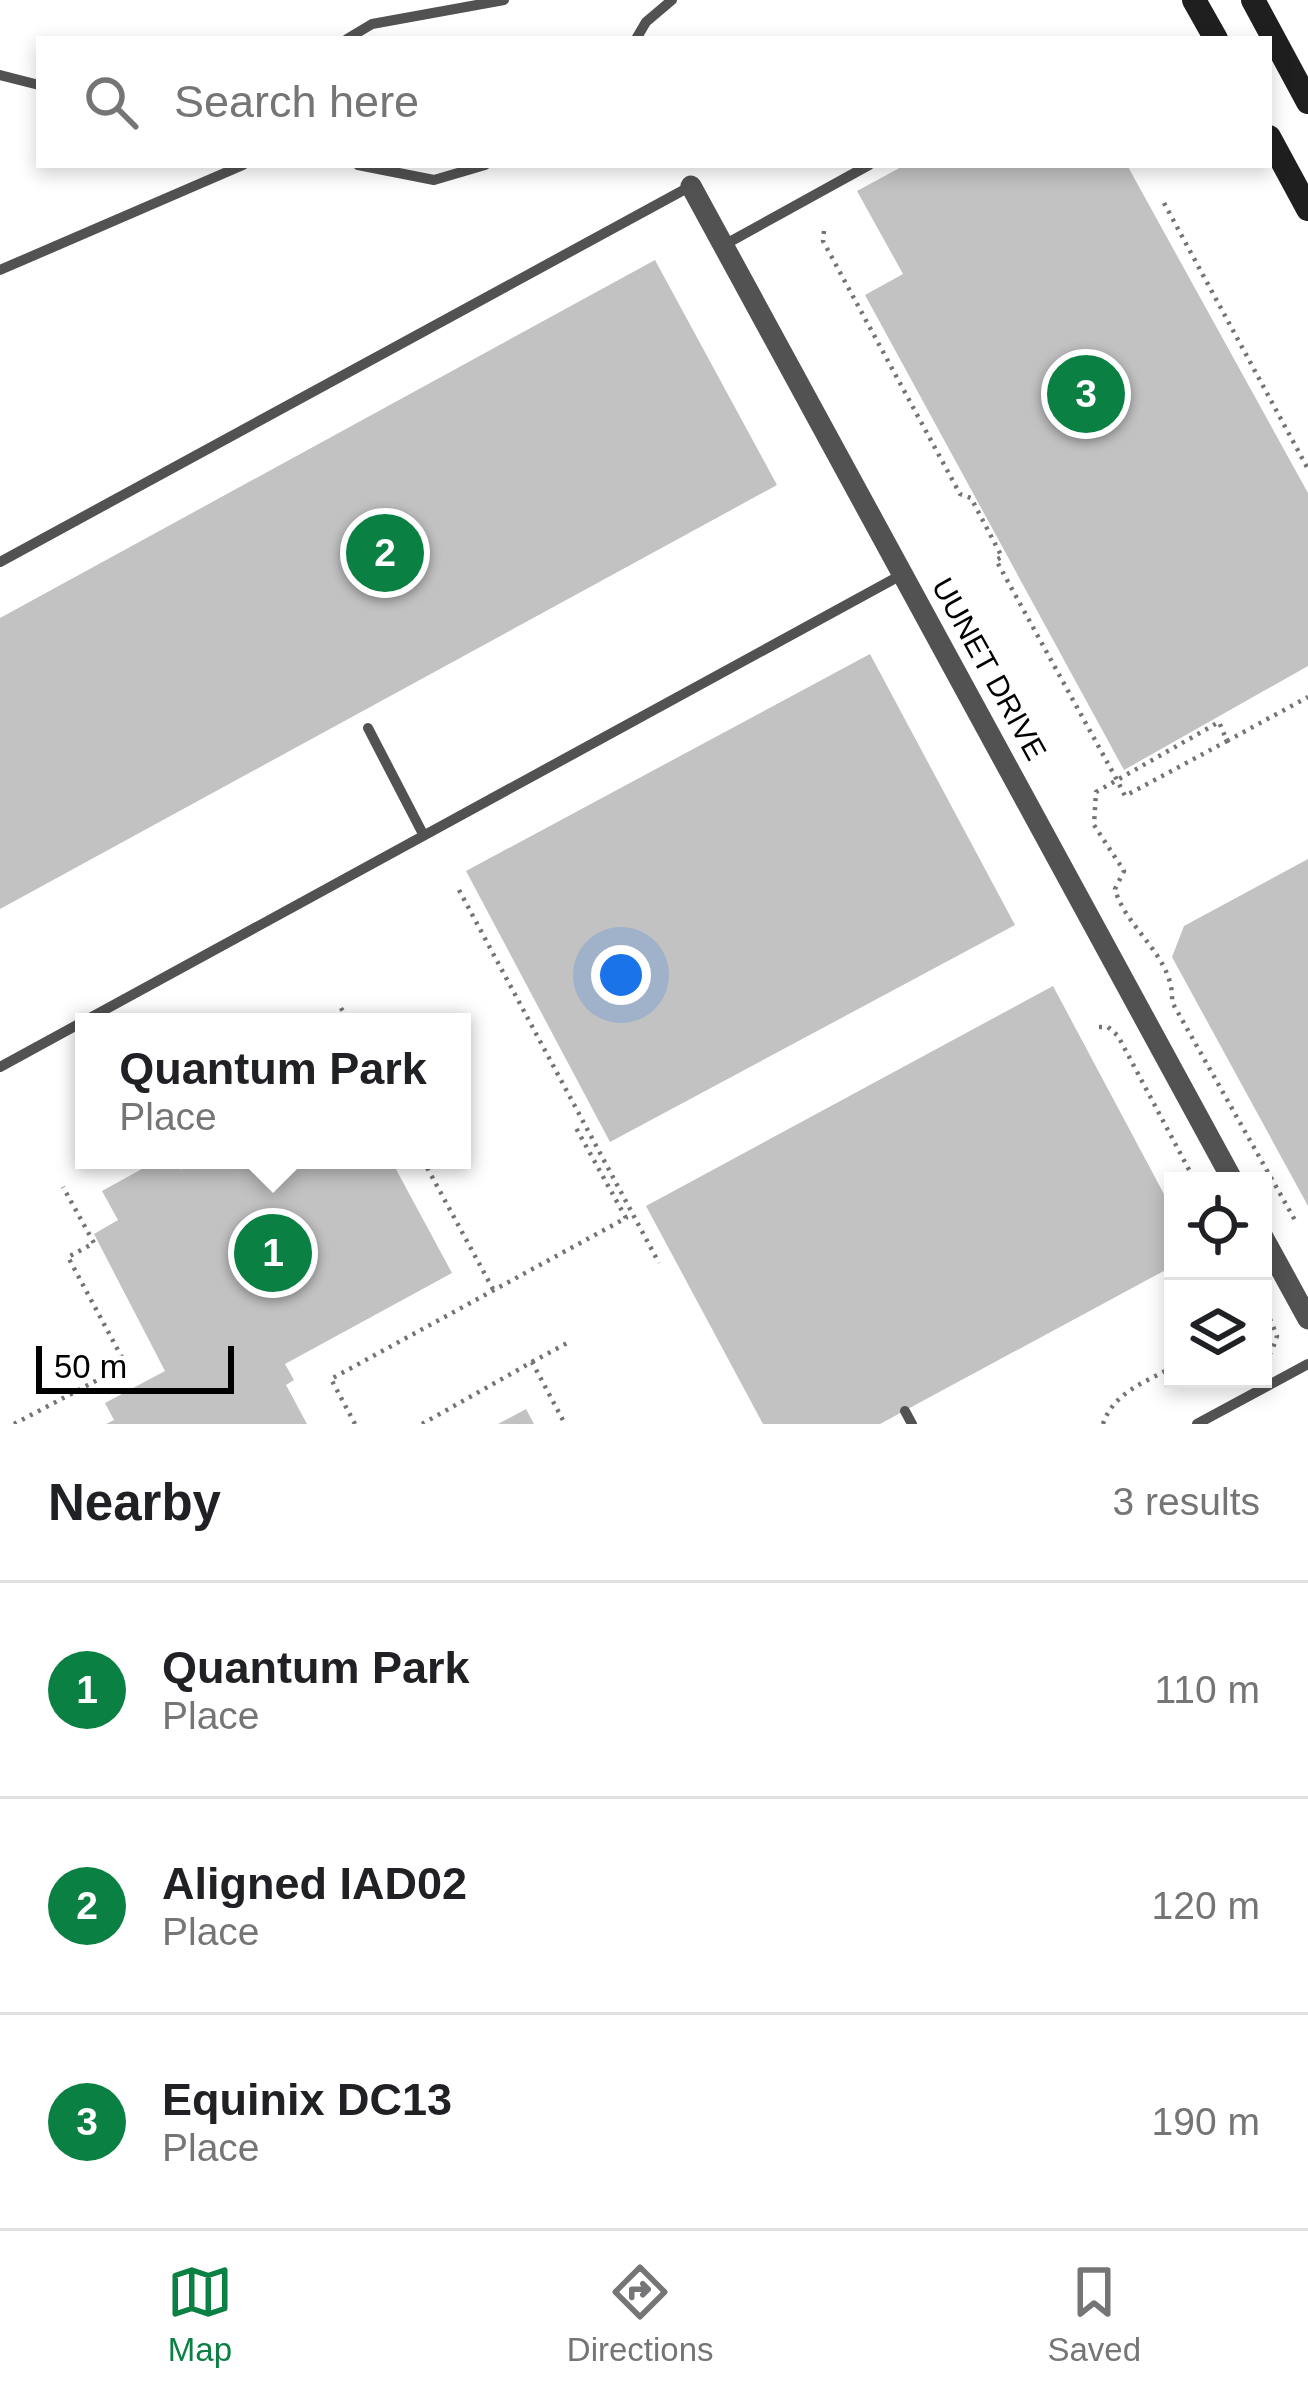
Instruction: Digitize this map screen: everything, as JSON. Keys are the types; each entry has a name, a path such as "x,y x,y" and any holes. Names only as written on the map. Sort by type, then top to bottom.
{"main road":[{"path":"1194,0 1214,36"},
{"path":"1252,0 1272,36"},
{"path":"1272,36 1308,102"},
{"path":"1272,143 1308,209"}],"street":[{"name":"UUNET DRIVE","path":"691,186 1228,1172"},
{"path":"1272,1253 1308,1319"}],"lane":[{"path":"351,36 372,24 504,0"},
{"path":"637,36 672,0"},
{"path":"0,75 36,84"},
{"path":"0,270 236,168"},
{"path":"373,168 434,180 474,168"},
{"path":"724,245 864,168"},
{"path":"0,562 691,186"},
{"path":"97,1013 902,574"},
{"path":"368,728 423,834"},
{"path":"0,1066 75,1025"},
{"path":"1197,1424 1308,1364"},
{"path":"904,1411 912,1424"}],"path":[{"path":"1164,203 1308,469"},
{"path":"824,231 823,241 960,494 971,498 1002,556 996,560 1125,796 1308,697"},
{"path":"1227,741 1219,722 1096,792 1094,825 1124,872 1114,889 1118,903 1154,950 1173,987 1172,1002 1296,1222"},
{"path":"459,890 659,1263"},
{"path":"341,1008 344,1013"},
{"path":"1099,1027 1108,1027 1118,1036 1190,1172"},
{"path":"355,1424 331,1379 626,1218 577,1130 586,1128"},
{"path":"428,1169 494,1292"},
{"path":"14,1424 126,1365 68,1257 94,1243 63,1187"},
{"path":"422,1424 568,1342"},
{"path":"532,1363 566,1424"},
{"path":"1102,1424 1109,1406 1164,1372"}],"building":[{"path":"899,168 1129,168 1308,493 1308,666 1124,770 865,295 903,274 857,191"},
{"path":"655,260 777,485 0,909 0,618"},
{"path":"870,654 1015,925 610,1142 466,871"},
{"path":"1308,859 1308,1206 1172,957 1184,926"},
{"path":"1053,986 1164,1194 1164,1271 880,1424 763,1424 646,1206"},
{"path":"142,1169 396,1169 452,1273 285,1364 294,1380 286,1385 307,1424 106,1424 114,1420 105,1403 165,1371 94,1234 118,1220 102,1191"},
{"path":"526,1409 534,1424 498,1424"}],"place":[{"name":"Equinix DC13","path":"1086,394"},
{"name":"Aligned IAD02","path":"385,553"},
{"name":"Quantum Park","path":"273,1253"}]}
